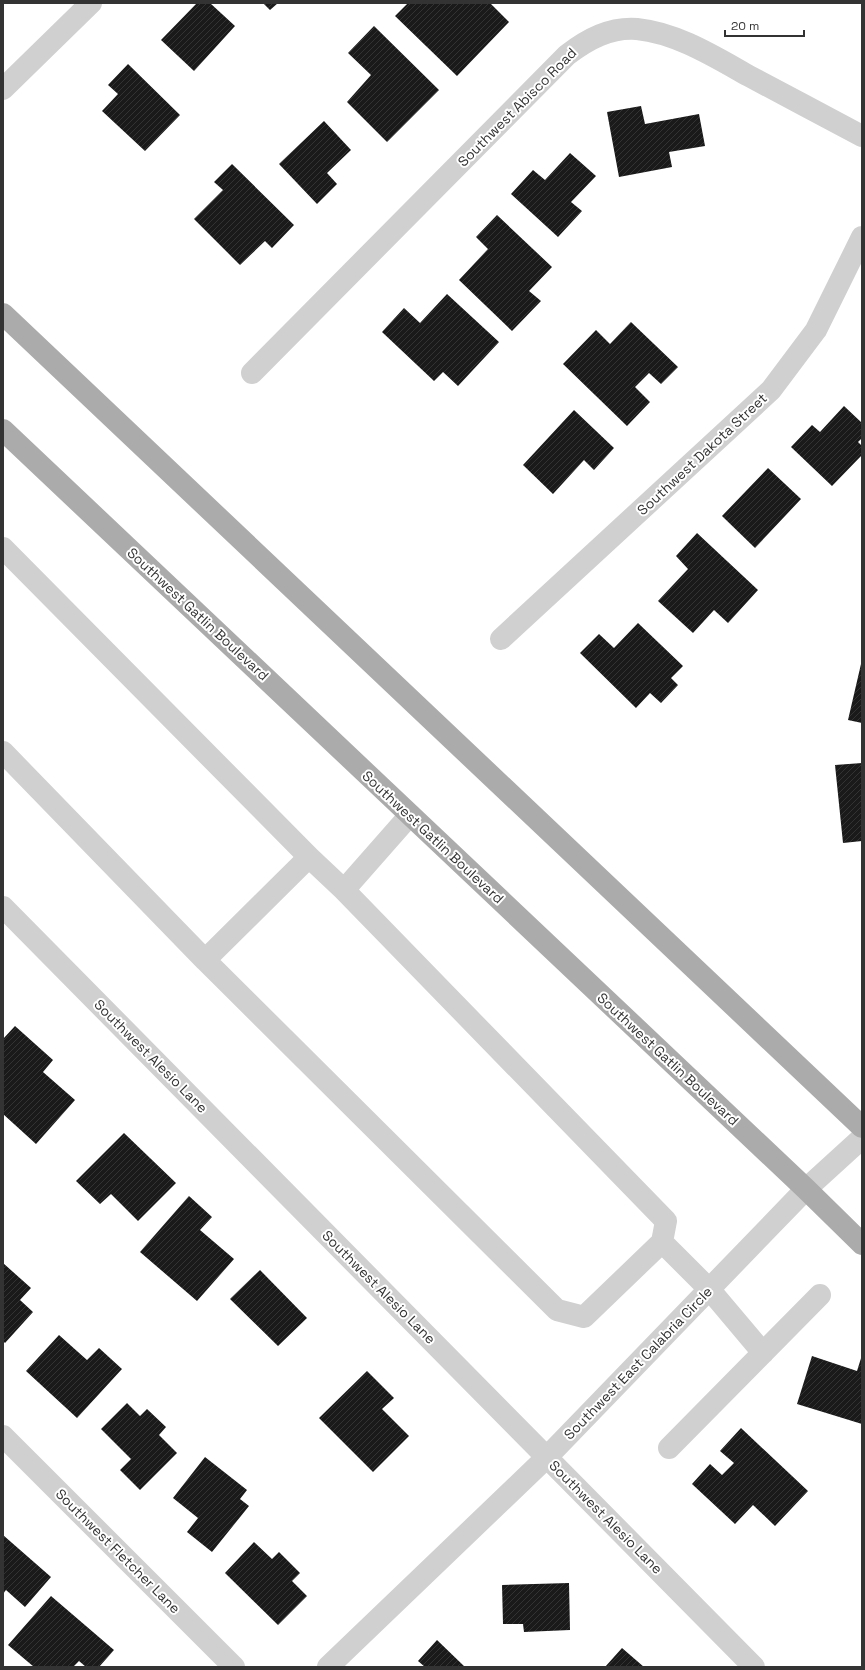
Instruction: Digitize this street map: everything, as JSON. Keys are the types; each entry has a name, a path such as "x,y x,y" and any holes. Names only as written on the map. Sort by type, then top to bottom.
{"main road":[{"path":"3,314 862,1127"},
{"name":"Southwest Gatlin Boulevard","path":"3,430 862,1244"}],"street":[{"path":"3,89 91,3"},
{"name":"Southwest Abisco Road","path":"252,373 567,55 584,42 603,33 637,29 654,32 677,40 709,54 862,136"},
{"name":"Southwest Dakota Street","path":"501,639 771,390 816,330 862,237"},
{"path":"3,549 309,857 344,890 666,1221 662,1242 584,1317 557,1310 205,960 3,752"},
{"path":"344,890 410,815"},
{"path":"205,960 309,857"},
{"name":"Southwest Alesio Lane","path":"3,907 754,1667"},
{"name":"Southwest East Calabria Circle","path":"328,1667 547,1457 806,1190 862,1138"},
{"path":"662,1242 710,1290 763,1353"},
{"path":"669,1448 820,1295"},
{"name":"Southwest Fletcher Lane","path":"3,1436 234,1667"}],"building":[{"path":"197,3 210,3 235,26 194,71 161,40"},
{"path":"263,3 278,3 270,10"},
{"path":"408,3 490,3 509,22 457,76 395,16"},
{"path":"374,26 439,90 387,142 347,102 371,75 348,53"},
{"path":"128,64 180,115 145,151 102,111 118,94 108,85"},
{"path":"641,106 645,124 699,114 705,146 669,152 672,167 619,177 607,112"},
{"path":"324,121 351,150 327,173 337,184 317,204 279,164"},
{"path":"570,153 596,176 571,202 582,211 558,237 511,194 533,170 545,180"},
{"path":"232,164 294,225 272,248 265,241 240,265 194,219 223,190 214,182"},
{"path":"497,215 552,267 529,291 541,301 512,331 459,280 488,249 476,237"},
{"path":"447,294 499,342 458,386 443,372 434,381 382,332 404,308 420,323"},
{"path":"631,322 678,367 661,384 649,373 635,387 650,402 627,426 563,364 596,330 610,344"},
{"path":"844,406 862,423 862,438 858,442 862,446 862,455 832,486 791,447 812,425 820,432"},
{"path":"574,410 614,448 594,470 584,460 553,494 523,465"},
{"path":"768,468 801,499 755,548 722,516"},
{"path":"697,533 758,590 728,623 714,610 693,633 658,601 688,569 676,556"},
{"path":"638,623 683,666 671,678 678,685 661,703 650,693 636,708 580,653 599,634 614,648"},
{"path":"862,664 862,723 848,720"},
{"path":"862,763 862,841 843,843 835,765"},
{"path":"15,1026 53,1060 43,1072 75,1100 36,1144 3,1114 3,1039"},
{"path":"124,1133 176,1183 138,1221 111,1194 100,1204 76,1181"},
{"path":"189,1196 212,1217 200,1230 234,1259 197,1301 140,1252"},
{"path":"3,1263 31,1288 20,1300 33,1312 5,1343 3,1341"},
{"path":"260,1270 307,1318 278,1346 230,1299"},
{"path":"59,1335 87,1360 99,1348 122,1369 77,1418 26,1371"},
{"path":"862,1355 862,1424 797,1404 812,1356 857,1371"},
{"path":"367,1371 394,1398 382,1409 409,1436 373,1472 319,1418"},
{"path":"127,1403 140,1416 147,1409 166,1427 159,1435 177,1453 140,1490 120,1470 131,1459 101,1429"},
{"path":"741,1428 808,1491 775,1526 753,1505 735,1524 692,1484 710,1464 722,1475 734,1463 720,1451"},
{"path":"205,1457 247,1490 240,1499 249,1506 212,1552 187,1532 198,1518 173,1498"},
{"path":"3,1535 51,1577 25,1607 6,1590 3,1594"},
{"path":"254,1542 272,1559 279,1552 300,1573 292,1581 307,1596 278,1625 225,1573"},
{"path":"569,1583 570,1630 524,1632 523,1624 503,1624 502,1585"},
{"path":"51,1596 114,1650 99,1667 86,1667 79,1661 73,1667 34,1667 8,1645"},
{"path":"437,1640 465,1667 425,1667 418,1661"},
{"path":"622,1648 644,1667 605,1667"}]}
